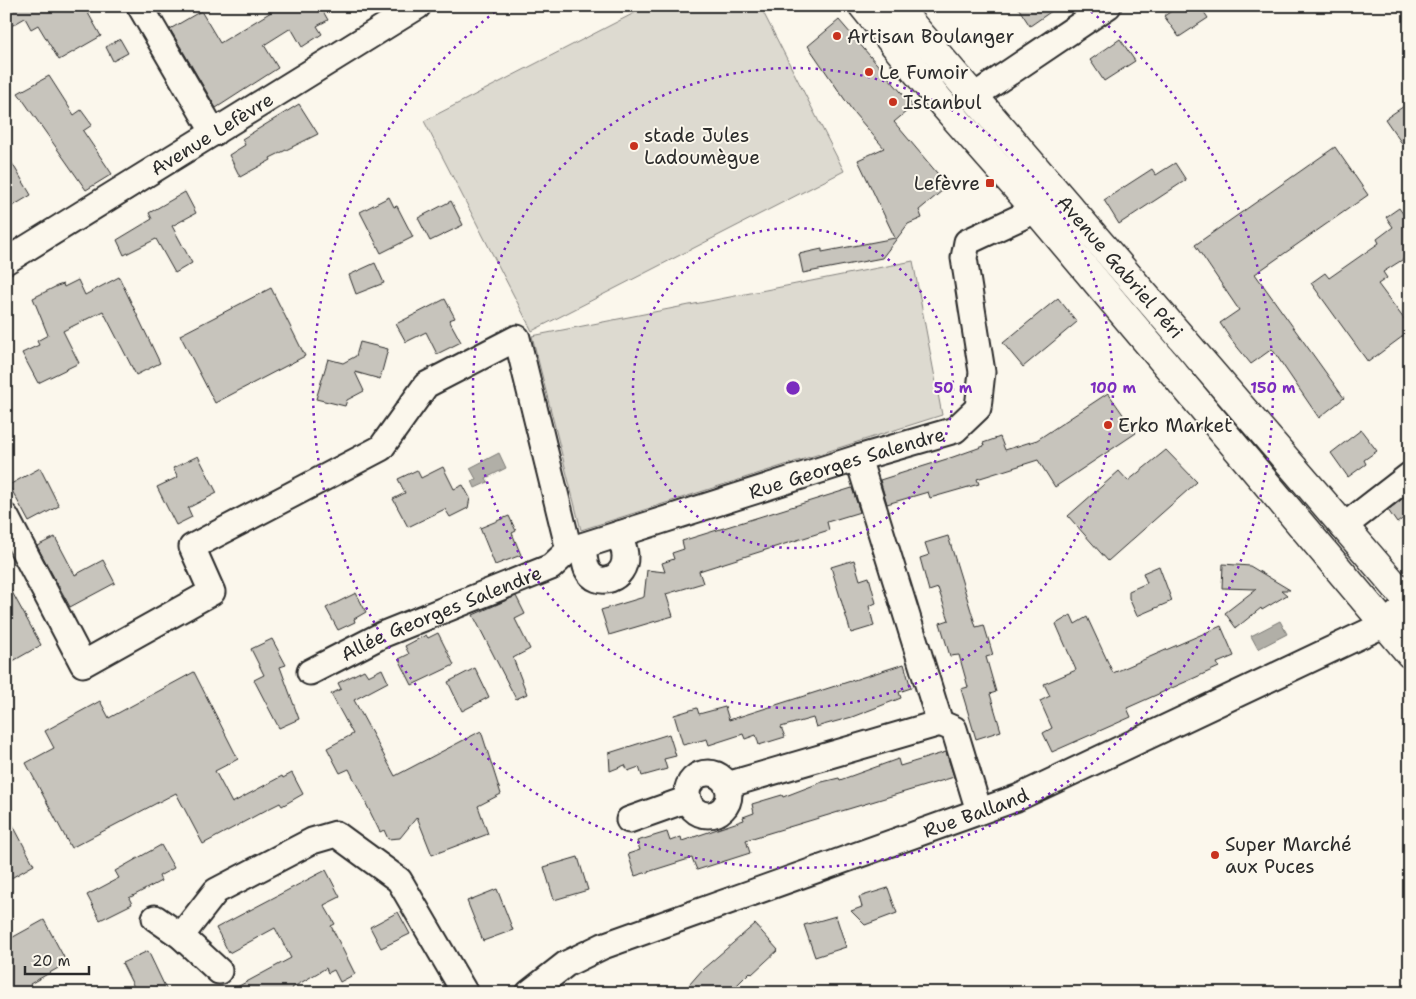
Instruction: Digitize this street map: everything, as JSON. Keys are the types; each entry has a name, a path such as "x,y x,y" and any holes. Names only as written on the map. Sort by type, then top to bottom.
{"main road":[{"name":"Avenue Gabriel Péri","path":"863,6 940,101 1036,210 1410,654"},
{"name":"Avenue Gabriel Péri","path":"896,6 1410,603"},
{"name":"Avenue Gabriel Péri","path":"1232,444 1262,458 1320,526 1343,527"}],"street":[{"path":"140,6 214,133"},
{"name":"Avenue Lefèvre","path":"6,261 418,6"},
{"path":"973,97 1108,6"},
{"name":"Rue Georges Salendre","path":"576,548 858,458 955,430 978,408 982,372 964,258 967,242 1036,210"},
{"path":"6,518 83,664 212,592 192,547 381,448 426,385 517,338 576,548 592,576 602,580 611,580 623,568 625,557 619,534"},
{"path":"858,458 940,723"},
{"path":"1343,527 1410,475"},
{"name":"Allée Georges Salendre","path":"310,672 384,634 551,567 576,548"},
{"name":"Rue Balland","path":"529,993 566,964 603,946 1017,798 1385,624 1410,603"},
{"path":"629,820 688,799 697,812 703,814 716,813 726,804 729,791 727,785 940,723 954,730 979,811"},
{"path":"181,936 216,891 312,841 336,834 399,880 464,993"},
{"path":"155,918 181,936 218,971"}],"shaded area":[{"name":"stade Jules Ladoumègue","path":"648,6 760,6 844,171 532,331 424,121"},
{"path":"913,261 942,415 581,530 532,336"},
{"path":"499,453 506,468 486,478 488,482 475,488 472,481 476,479 470,468"},
{"path":"1280,621 1287,634 1258,649 1251,636"}],"building":[{"path":"6,6 84,6 101,36 59,60 38,25 31,29 25,18 6,29"},
{"path":"267,6 320,6 328,20 317,26 322,34 302,47 291,28 264,45 278,68 216,108 170,29 201,11 220,43 271,12"},
{"path":"1017,6 1059,6 1030,26"},
{"path":"1179,6 1200,6 1208,18 1179,37 1164,16"},
{"path":"839,20 913,106 894,122 948,186 919,210 922,218 908,224 882,258 803,273 799,254 822,249 822,252 895,238 858,160 884,148 854,113 808,46"},
{"path":"120,39 128,53 113,61 106,47"},
{"path":"1120,39 1135,61 1104,81 1090,60"},
{"path":"49,76 74,115 81,110 92,125 83,131 112,174 86,190 18,93"},
{"path":"1410,102 1410,155 1385,119"},
{"path":"299,104 318,134 270,158 271,160 240,177 229,155 245,145 242,139"},
{"path":"1335,147 1368,195 1255,274 1344,398 1319,418 1272,349 1251,364 1230,338 1220,323 1239,310 1195,245"},
{"path":"6,153 31,195 6,210"},
{"path":"1175,163 1186,180 1119,224 1104,200 1152,169 1156,175"},
{"path":"185,192 196,213 172,226 192,263 175,273 156,239 124,255 117,240 152,219 149,213"},
{"path":"389,197 394,207 397,206 413,237 381,253 360,212"},
{"path":"451,201 463,225 430,241 418,218"},
{"path":"1399,208 1406,218 1410,215 1410,255 1383,272 1387,278 1378,284 1410,327 1410,331 1368,362 1311,283 1325,273 1329,278 1379,243 1377,239 1393,227 1386,217"},
{"path":"375,263 384,283 356,294 349,275"},
{"path":"119,277 160,363 136,375 103,311 63,331 79,363 38,383 22,353 39,345 37,341 48,335 33,298 57,286 63,284 64,287 78,280 85,295"},
{"path":"271,288 305,356 215,403 180,335"},
{"path":"1058,298 1077,322 1023,367 1003,343"},
{"path":"445,299 455,318 449,320 461,342 437,354 426,332 406,342 396,324"},
{"path":"360,342 388,349 380,379 355,372 364,391 347,400 345,406 316,399 328,359 343,363 356,356"},
{"path":"1108,393 1136,433 1055,487 1038,460 977,479 979,484 930,498 928,492 887,504 880,480 984,446 983,443 1000,437 1005,450 1037,440"},
{"path":"1361,430 1377,451 1364,460 1366,464 1348,477 1331,453"},
{"path":"1166,450 1197,482 1108,561 1068,516 1119,471 1128,481"},
{"path":"198,456 217,493 188,508 192,517 176,525 157,487 178,477 173,468"},
{"path":"443,467 454,489 463,485 470,498 468,508 450,517 445,509 408,527 393,499 405,493 398,479 417,470 421,478"},
{"path":"40,468 59,506 29,522 9,485"},
{"path":"852,488 860,512 827,522 829,530 699,571 703,583 666,594 673,616 609,635 601,610 644,597 647,570 665,572 662,563 674,559 672,553 684,549 682,541"},
{"path":"1410,493 1410,513 1397,523 1388,510"},
{"path":"509,516 516,531 512,533 521,555 495,565 480,528"},
{"path":"948,536 976,627 984,625 993,655 986,657 996,692 990,694 1001,731 976,739 961,689 968,687 959,655 950,656 940,623 949,620 938,588 929,591 920,558 929,555 925,543"},
{"path":"55,537 75,575 103,560 115,583 70,607 37,546"},
{"path":"854,560 860,580 869,577 876,603 869,606 874,626 851,633 831,567"},
{"path":"1223,564 1250,566 1290,590 1281,590 1287,595 1262,610 1261,608 1236,628 1225,613 1256,589 1222,588"},
{"path":"1159,566 1172,601 1137,616 1129,598 1129,591 1147,583 1143,573"},
{"path":"6,581 41,645 6,665"},
{"path":"356,593 366,612 354,619 355,622 338,630 326,608"},
{"path":"516,596 525,614 515,619 530,649 513,658 527,694 516,699 473,615"},
{"path":"1071,615 1075,624 1087,617 1113,673 1221,626 1234,656 1217,663 1219,667 1127,708 1131,717 1052,752 1043,733 1052,728 1040,701 1050,696 1044,684 1076,670 1056,624"},
{"path":"438,633 454,665 412,685 399,659 409,654 405,646 426,635 428,638"},
{"path":"272,639 286,665 280,667 299,719 279,728 254,680 264,675 251,649"},
{"path":"904,664 911,688 899,692 901,698 852,717 816,727 813,718 781,727 785,737 759,745 756,735 745,739 743,734 709,745 707,739 683,745 674,715 697,708 699,714 725,707 729,720"},
{"path":"475,668 489,697 462,711 448,682"},
{"path":"382,669 388,682 354,700 395,776 481,731 501,794 478,806 488,834 432,855 417,817 400,838 388,839 384,830 380,832 349,769 340,773 327,748 353,734 331,694 341,689 338,683 364,670 368,676"},
{"path":"194,672 238,759 215,771 232,803 282,776 283,778 292,773 303,794 282,806 280,803 203,844 176,793 71,848 26,763 54,748 45,731 100,701 109,718"},
{"path":"669,734 676,756 664,759 667,769 642,776 639,767 628,771 625,765 610,771 609,753"},
{"path":"946,752 954,777 746,840 750,853 697,870 692,858 635,876 628,854 640,850 637,841 667,832 670,841 681,837 682,841 744,820 743,817 754,813 752,804 782,795 783,797 822,782 839,778 840,780 898,759 900,766"},
{"path":"6,812 34,865 6,881"},
{"path":"161,845 174,868 159,876 161,881 129,898 132,904 100,920 87,895 119,878 115,871"},
{"path":"578,857 588,890 554,900 544,867"},
{"path":"326,870 340,897 324,905 335,924 331,926 355,974 340,982 334,970 328,973 326,968 292,988 295,993 226,993 291,958 275,928 229,953 216,928"},
{"path":"888,888 897,913 865,925 851,911 862,907 859,897"},
{"path":"497,889 513,930 483,941 467,901"},
{"path":"398,912 410,934 381,948 370,927"},
{"path":"836,916 846,947 815,957 804,925"},
{"path":"44,920 67,963 30,984 35,993 6,993 6,941"},
{"path":"755,924 778,950 752,974 750,972 729,993 682,993 703,969"},
{"path":"148,951 168,993 137,993 122,963"}],"place":[{"name":"Artisan Boulanger","path":"837,36"},
{"name":"Le Fumoir","path":"869,72"},
{"name":"Istanbul","path":"893,102"},
{"name":"stade Jules Ladoumègue","path":"634,146"},
{"name":"Lefèvre","path":"990,183"},
{"name":"Erko Market","path":"1108,425"},
{"name":"Super Marché aux Puces","path":"1215,855"}]}
